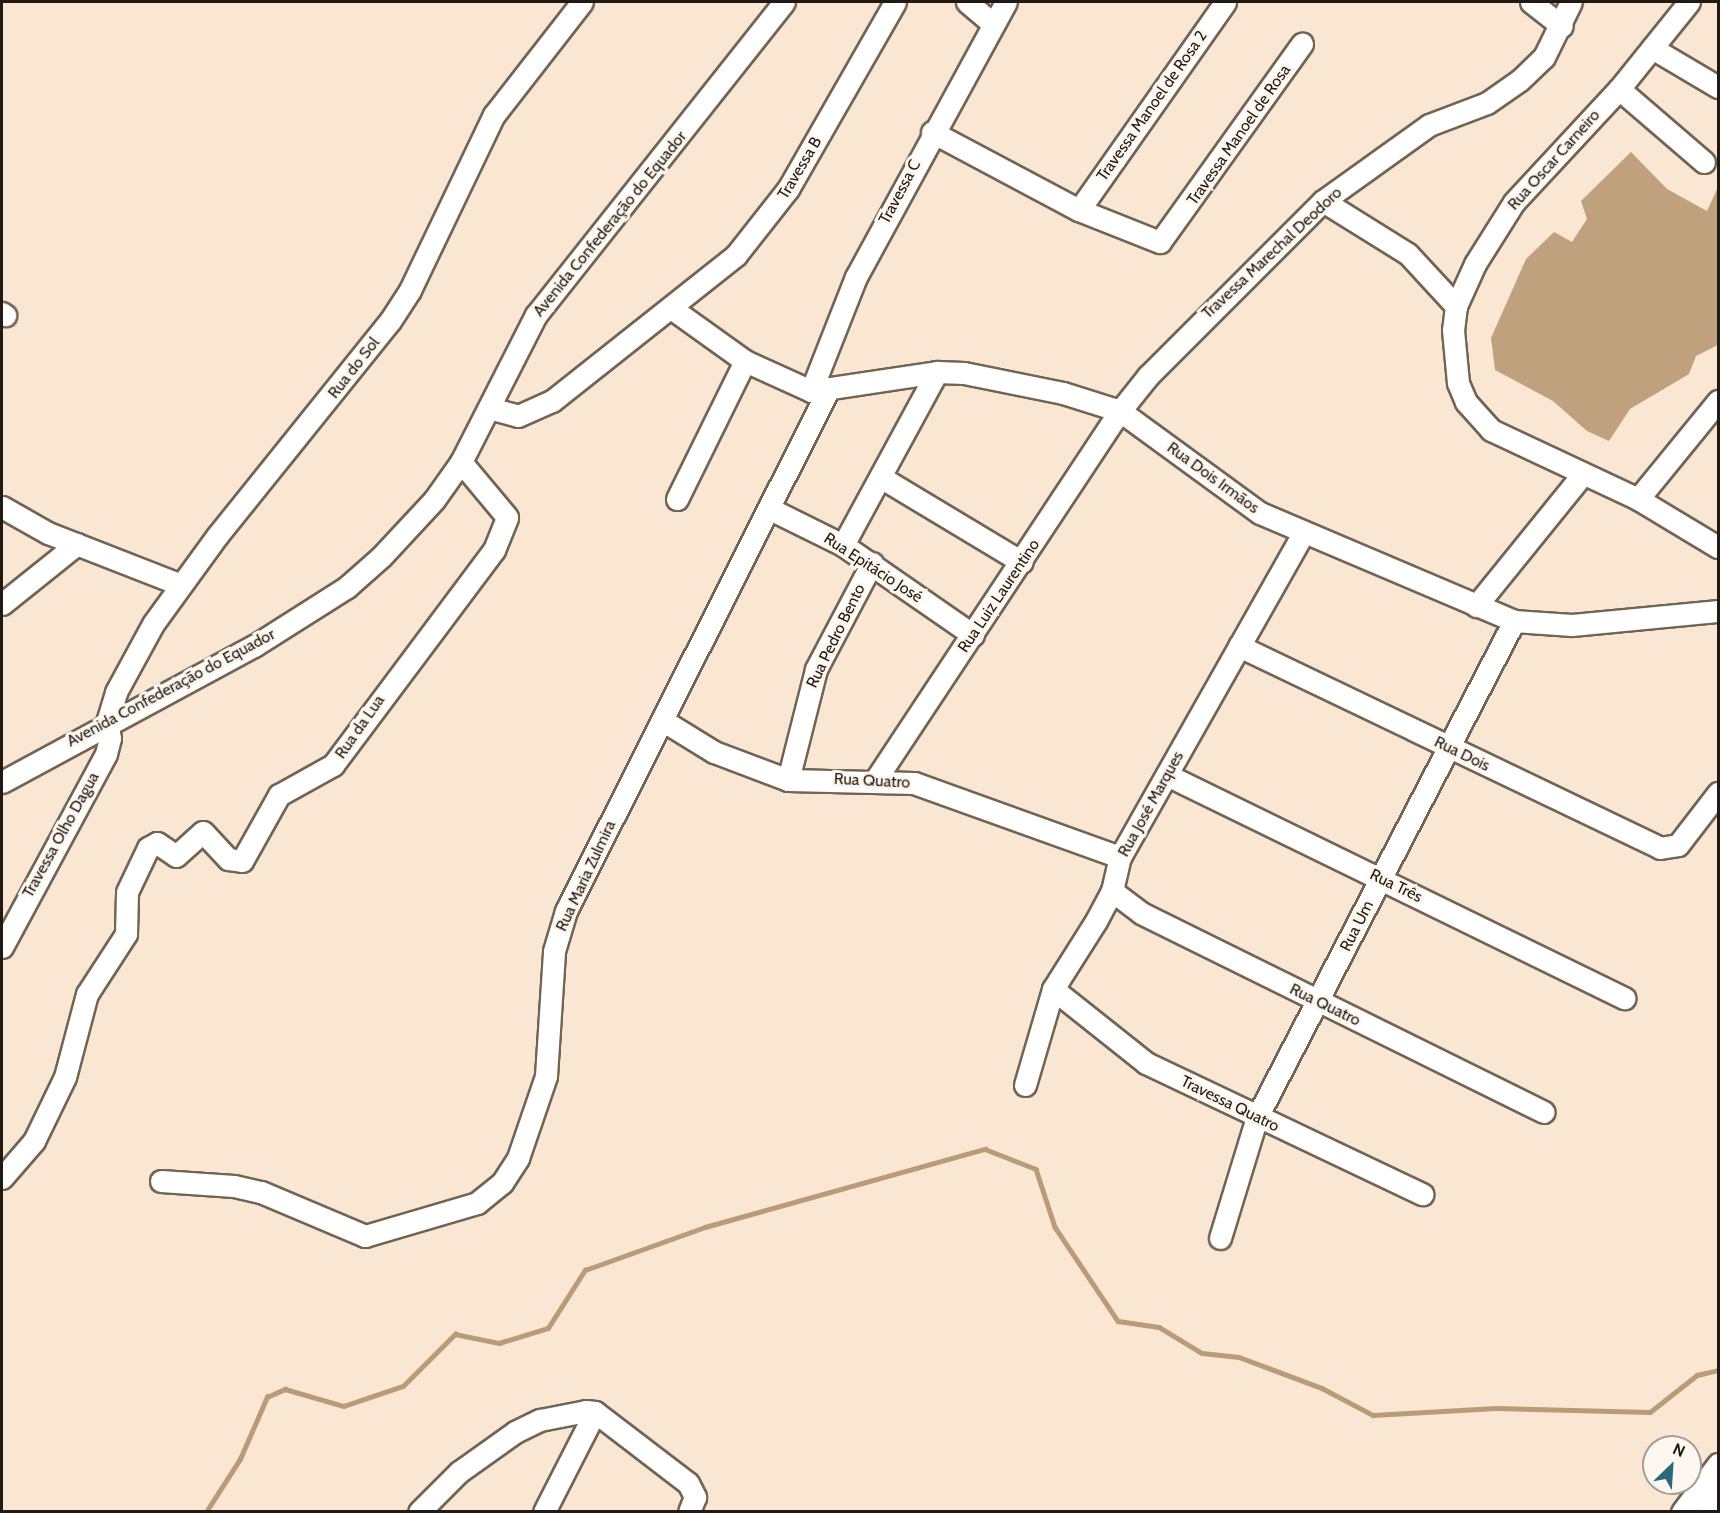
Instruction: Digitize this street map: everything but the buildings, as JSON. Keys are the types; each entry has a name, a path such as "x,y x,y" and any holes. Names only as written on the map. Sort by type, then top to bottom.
{"street":[{"name":"Rua do Sol","path":"107,722 129,663 179,584 390,321 410,290 494,115 582,2"},
{"name":"Avenida Confederação do Equador","path":"2,782 107,722 209,671 346,587 409,528 461,462 536,315 784,2"},
{"name":"Travessa B","path":"489,408 518,416 540,408 736,255 771,214 895,2"},
{"path":"967,2 993,24"},
{"name":"Travessa C","path":"820,390 856,277 932,132 1006,2"},
{"name":"Travessa Manoel de Rosa 2","path":"1079,210 1226,2"},
{"path":"1532,2 1562,26"},
{"name":"Travessa Marechal Deodoro","path":"1120,411 1179,342 1323,201 1429,125 1504,93 1544,57 1562,26 1571,2"},
{"name":"Rua Oscar Carneiro","path":"1689,2 1619,89 1514,202 1494,229 1456,306 1454,362 1466,402 1491,430 1638,499 1719,547"},
{"name":"Travessa Manoel de Rosa","path":"1079,210 1158,242 1175,227 1302,44"},
{"path":"1652,48 1719,87"},
{"path":"1619,89 1704,162"},
{"path":"932,132 1079,210"},
{"path":"1323,201 1408,254 1456,306"},
{"path":"671,308 745,361 820,390"},
{"path":"677,499 745,361"},
{"path":"843,545 882,478 937,372"},
{"name":"Rua Dois Irmãos","path":"820,390 937,372 1014,382 1120,411 1237,499 1303,533 1514,621 1572,625 1719,611"},
{"name":"Rua Maria Zulmira","path":"160,1181 234,1186 261,1192 365,1236 459,1210 495,1191 518,1158 540,1101 551,1043 554,951 563,919 770,509 820,390"},
{"path":"1638,499 1719,401"},
{"name":"Rua Luiz Laurentino","path":"876,779 1120,411"},
{"name":"Rua da Lua","path":"2,1178 34,1141 65,1077 87,994 126,934 127,892 144,856 154,843 176,856 203,832 228,859 242,861 285,789 319,775 339,757 394,678 443,623 504,530 504,510 461,462"},
{"path":"1476,606 1583,474"},
{"path":"882,478 1022,562"},
{"path":"2,507 77,544 179,584"},
{"name":"Rua Epitácio José","path":"770,509 843,545 973,635"},
{"name":"Rua José Marques","path":"1025,1085 1053,989 1112,891 1120,857 1303,533"},
{"path":"2,604 77,544"},
{"name":"Rua Pedro Bento","path":"788,780 816,669 872,564"},
{"name":"Rua Um","path":"1220,1238 1257,1117 1514,621"},
{"name":"Rua Dois","path":"1239,646 1655,847 1669,849 1685,838 1719,793"},
{"name":"Rua Quatro","path":"662,720 714,753 788,780 876,779 931,787 1120,857"},
{"name":"Travessa Olho Dagua","path":"2,947 109,749 107,722"},
{"name":"Rua Três","path":"1167,775 1624,998"},
{"name":"Rua Quatro","path":"1112,891 1141,913 1543,1112"},
{"name":"Travessa Quatro","path":"1053,989 1138,1058 1257,1117 1422,1194"},
{"path":"418,1512 459,1472 515,1432 561,1414 595,1412 688,1483 695,1497 689,1512"},
{"path":"544,1512 595,1412"},
{"path":"1682,1512 1713,1471"},
{"path":"1708,1512 1713,1471"}],"shaded area":[{"path":"1631,152 1667,189 1707,211 1718,187 1718,345 1696,356 1689,374 1630,409 1609,441 1587,431 1553,401 1495,370 1491,338 1526,259 1554,232 1572,242 1587,219 1581,201"}],"waterway":[{"path":"206,1512 240,1459 267,1397 285,1389 344,1406 403,1386 455,1334 499,1343 548,1328 585,1270 705,1227 985,1149 1036,1169 1055,1227 1118,1321 1159,1327 1202,1353 1239,1357 1322,1388 1373,1415 1496,1408 1650,1412 1697,1375 1718,1370"}]}
